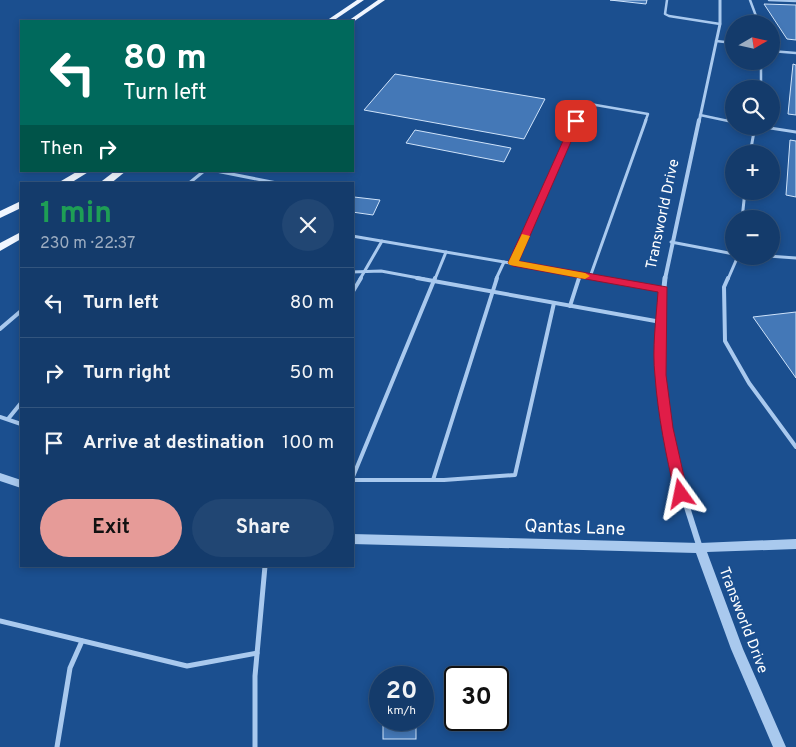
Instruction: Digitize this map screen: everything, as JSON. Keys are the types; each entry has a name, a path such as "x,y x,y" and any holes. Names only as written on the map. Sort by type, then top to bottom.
{"main road":[{"path":"331,20 361,0"},
{"path":"352,20 382,0"},
{"path":"66,182 84,172"},
{"path":"105,182 120,172"},
{"path":"0,215 20,205"},
{"path":"0,248 20,236"}],"street":[{"name":"Transworld Drive","path":"720,0 720,24 663,289 660,375 667,428 681,494 718,607 780,747"},
{"path":"0,477 20,484"},
{"name":"Qantas Lane","path":"354,539 700,548 796,544"}],"lane":[{"path":"667,0 665,14 669,16 720,24"},
{"path":"750,0 756,15"},
{"path":"769,0 796,1"},
{"path":"716,41 725,42"},
{"path":"780,52 796,53"},
{"path":"513,263 584,103 648,114 590,277"},
{"path":"700,115 725,120"},
{"path":"780,130 796,132"},
{"path":"190,182 203,172"},
{"path":"221,172 272,182"},
{"path":"354,236 663,289"},
{"path":"354,289 382,241"},
{"path":"672,242 725,252"},
{"path":"354,475 436,281 446,252"},
{"path":"780,257 796,258"},
{"path":"433,480 492,292 504,262"},
{"path":"734,265 724,287 725,341 749,383 796,447"},
{"path":"354,272 381,271 661,322"},
{"path":"570,306 580,275"},
{"path":"354,480 433,480 516,475 554,303"},
{"path":"0,329 20,312"},
{"path":"8,419 20,404"},
{"path":"0,417 20,424"},
{"path":"255,747 258,653 265,567"},
{"path":"0,621 187,666 258,653"},
{"path":"57,747 70,668 82,641"}],"building":[{"path":"610,0 647,0 646,4"},
{"path":"764,4 796,5 796,40 787,39 780,28 780,15 771,15"},
{"path":"793,64 796,65 796,115 788,114"},
{"path":"395,74 545,99 524,139 364,110"},
{"path":"415,130 511,148 504,162 406,143"},
{"path":"790,140 796,141 796,197 786,195"},
{"path":"354,197 380,200 373,215 354,212"},
{"path":"796,312 796,378 753,317"},
{"path":"383,731 416,731 416,739 383,739"}],"slow traffic":[{"path":"525,236 513,263 585,276"}],"route":[{"path":"576,121 513,263 663,289 660,375 667,428 681,494"}]}
